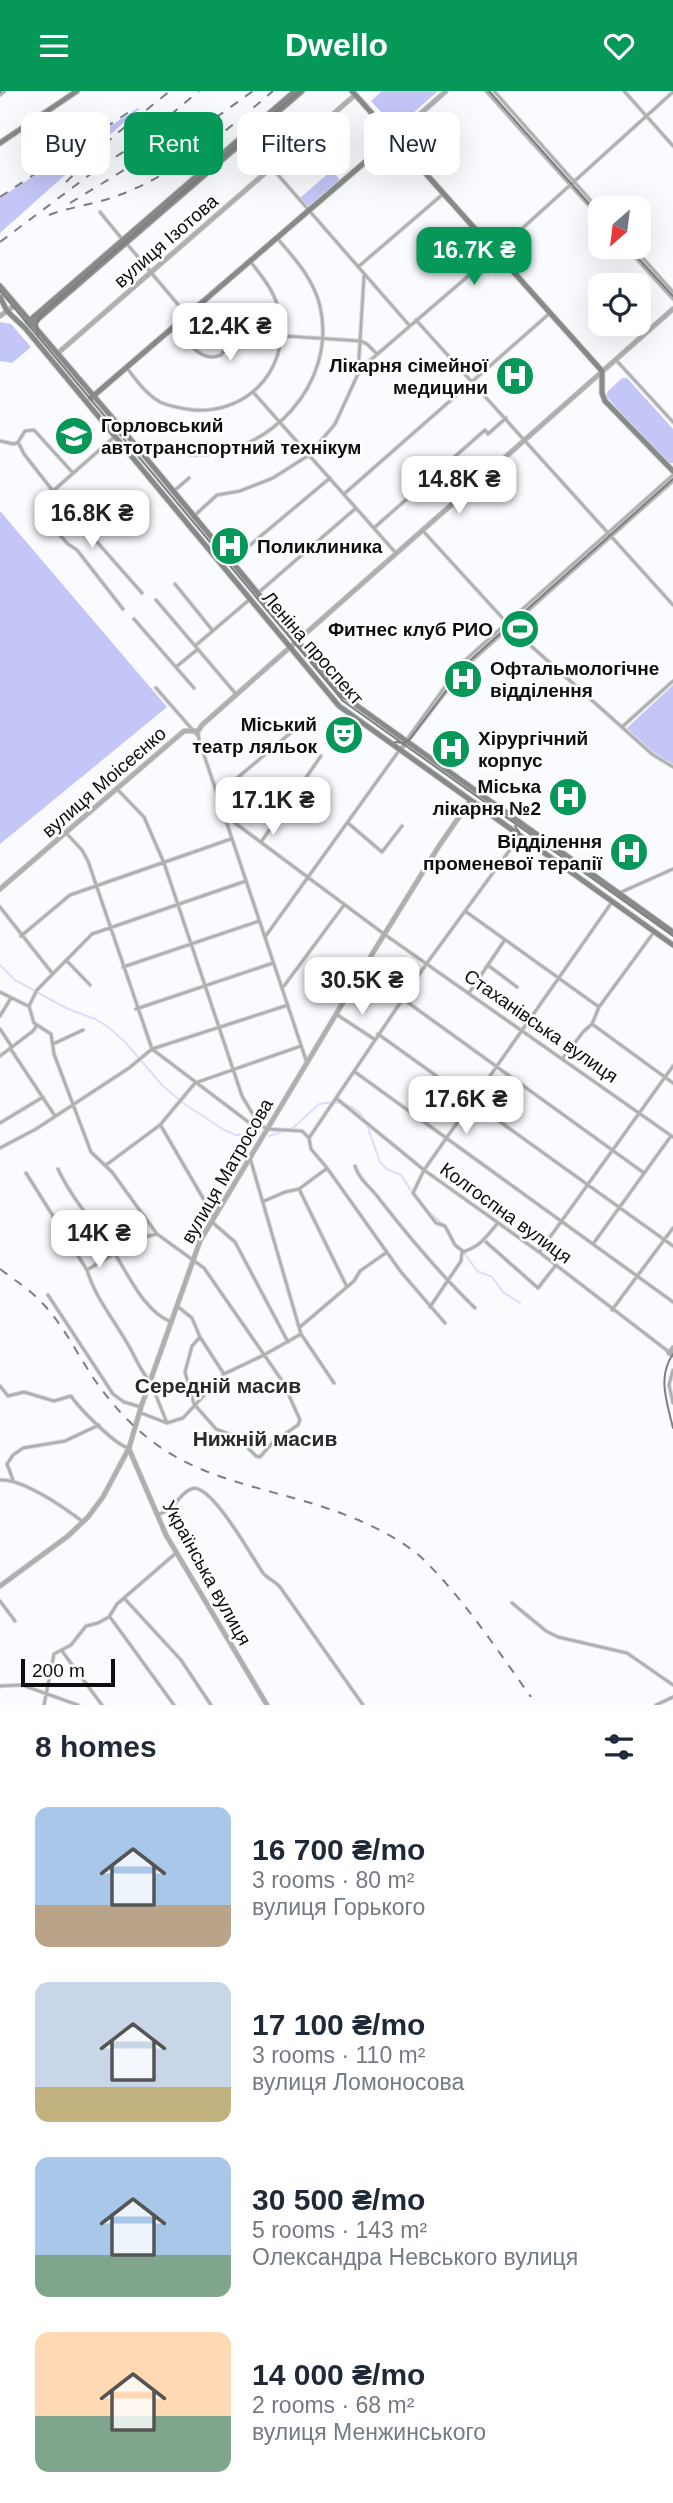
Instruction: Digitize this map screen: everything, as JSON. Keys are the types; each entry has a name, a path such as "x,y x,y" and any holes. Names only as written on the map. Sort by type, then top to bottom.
{"main road":[{"path":"0,143 77,91"},
{"path":"25,328 295,91"},
{"path":"124,241 302,91"},
{"path":"353,93 370,112"},
{"path":"86,403 364,163"},
{"path":"426,175 602,371 602,393 605,401 673,471"},
{"name":"Леніна проспект","path":"0,286 348,700 673,932"},
{"name":"Леніна проспект","path":"0,297 6,309 25,328 343,710 673,946"},
{"path":"612,902 620,893"}],"street":[{"path":"0,95 5,91"},
{"path":"422,112 446,91"},
{"path":"486,91 588,205"},
{"path":"494,91 588,198"},
{"path":"624,91 673,146"},
{"path":"194,516 217,495 240,491 266,481 309,455 335,424 358,374 377,354 495,253 673,92"},
{"name":"вулиця Ізотова","path":"332,112 353,93"},
{"name":"вулиця Ізотова","path":"58,353 264,175"},
{"path":"278,175 409,325"},
{"path":"358,267 443,194"},
{"path":"100,212 187,316"},
{"path":"190,455 211,455 240,447 281,423 309,387 322,338 320,306 312,282 277,238"},
{"path":"637,259 673,299"},
{"path":"644,259 673,292"},
{"path":"127,368 153,397 178,408 206,411 221,409 242,401 253,392 272,365 280,347 281,318 266,282 250,261"},
{"path":"358,374 364,274"},
{"path":"175,327 200,353 210,358 224,352 227,343 225,332 200,304"},
{"path":"1,316 6,309 15,305"},
{"name":"вулиця Моісеєнко","path":"0,889 184,731 196,732 673,309"},
{"path":"344,494 550,313"},
{"path":"1,316 8,314 16,318"},
{"path":"416,320 673,605"},
{"path":"225,332 361,341 377,354"},
{"path":"616,359 673,422"},
{"path":"253,392 397,554"},
{"path":"374,528 485,430 488,434 506,418"},
{"path":"0,441 14,444 25,431 34,430 73,473"},
{"path":"53,491 114,437"},
{"path":"18,442 24,454 60,500 142,593"},
{"path":"406,740 463,669 673,471"},
{"path":"174,491 189,478"},
{"path":"231,561 330,478"},
{"path":"265,937 460,666 673,481"},
{"path":"86,529 121,499"},
{"path":"43,516 60,500"},
{"path":"258,593 356,508"},
{"path":"39,512 68,544 77,550 122,609"},
{"path":"423,531 508,625 652,754 673,767"},
{"path":"175,585 213,631"},
{"path":"156,600 236,694"},
{"path":"176,667 250,600"},
{"path":"134,619 194,688"},
{"path":"622,727 673,681"},
{"path":"156,688 196,732 307,1063"},
{"path":"218,795 293,730"},
{"path":"261,842 321,756"},
{"path":"117,789 144,817 164,863 244,1101 258,1123 267,1129 302,1131 309,1138 311,1149 401,1272 445,1323"},
{"name":"вулиця Матросова","path":"0,1586 32,1564 83,1522 103,1497 129,1448 192,1259 212,1219 384,934 470,801"},
{"name":"Стаханівська вулиця","path":"223,814 384,934 672,1136"},
{"path":"228,826 230,822 235,823"},
{"path":"348,823 382,852 402,825"},
{"path":"66,833 85,855 152,1049 251,1124 258,1123"},
{"path":"309,1138 427,963 520,836"},
{"path":"21,936 65,898 232,839"},
{"path":"620,893 673,869"},
{"path":"200,1337 192,1346 185,1372 194,1405 216,1429 237,1437 256,1457 260,1457 273,1442 298,1425 299,1416 283,1382 204,1268 157,1234 106,1165 88,1146 48,1030 37,1025 31,1018 29,1006 33,994 92,934 246,881"},
{"path":"498,1223 485,1241 474,1249 464,1251 455,1245 445,1226 436,1223 412,1193 424,1170 612,902"},
{"path":"282,988 344,905"},
{"path":"0,907 52,973"},
{"path":"466,911 599,1007"},
{"path":"123,967 260,921"},
{"path":"563,1058 592,1024 599,1007 654,932"},
{"path":"469,993 505,939"},
{"path":"66,959 90,985"},
{"path":"136,1009 274,963"},
{"path":"488,966 517,987"},
{"path":"0,992 29,1006"},
{"path":"0,1016 11,996"},
{"path":"403,999 644,1173"},
{"path":"1,1146 55,1116 129,1068 152,1049 288,1005"},
{"path":"336,1013 374,1039"},
{"path":"592,1024 673,1083"},
{"path":"0,1056 37,1025"},
{"path":"0,1029 55,1116"},
{"path":"52,1044 83,1030"},
{"path":"378,1034 673,1246"},
{"path":"106,1165 160,1125 195,1083 301,1046"},
{"path":"539,1252 673,1066"},
{"path":"355,1072 673,1302"},
{"path":"0,1123 43,1097"},
{"name":"Колгоспна вулиця","path":"336,1098 424,1170 672,1352"},
{"path":"160,1125 212,1219 235,1242 288,1342"},
{"path":"593,1244 672,1136"},
{"path":"250,1157 301,1334 334,1383"},
{"path":"355,1166 360,1178 373,1190 412,1241 475,1308"},
{"path":"264,1201 299,1189 327,1168"},
{"path":"58,1169 68,1190 147,1302 160,1317 171,1322"},
{"path":"26,1173 87,1271 101,1302 130,1347 140,1371 150,1382"},
{"path":"299,1189 321,1239 347,1287"},
{"path":"612,1310 673,1228"},
{"path":"87,1271 145,1236 157,1234"},
{"path":"485,1241 538,1288 556,1265"},
{"path":"430,1307 461,1261 464,1251"},
{"path":"300,1327 347,1287 360,1271 387,1252"},
{"path":"48,1295 113,1394 167,1423 183,1418 224,1374 301,1334"},
{"path":"177,1306 192,1318 200,1337 224,1374"},
{"path":"673,1370 669,1385 673,1403"},
{"path":"0,1386 8,1396 24,1392 54,1401 71,1396 78,1407 117,1444 129,1448"},
{"path":"148,1388 159,1400 167,1423"},
{"path":"13,1480 7,1464 13,1455 23,1448 58,1443 99,1425"},
{"name":"Українська вулиця","path":"129,1448 176,1553 267,1705"},
{"path":"123,1459 132,1459"},
{"path":"0,1480 13,1480 50,1499 83,1522"},
{"path":"157,1514 169,1511 190,1489 196,1488 207,1494 238,1532 264,1574 280,1587 363,1705"},
{"path":"44,1705 53,1657 71,1645 86,1626 109,1617 124,1598 176,1553"},
{"path":"124,1598 181,1660 211,1705"},
{"path":"0,1601 15,1621"},
{"path":"512,1603 546,1631 558,1637 627,1653 673,1685"},
{"path":"109,1617 174,1705"},
{"path":"62,1651 102,1705"},
{"path":"0,1686 22,1685 78,1705"},
{"path":"656,1705 673,1697"}],"shaded area":[{"path":"382,91 438,91 414,112 381,112 371,101"},
{"path":"124,117 124,122 110,135 110,126"},
{"path":"35,175 65,175 0,233 0,198"},
{"path":"326,175 336,175 340,180 309,208 300,198"},
{"path":"0,322 11,324 31,347 12,363 0,361"},
{"path":"622,378 627,378 673,429 673,463 667,463 607,397 607,392"},
{"path":"0,511 167,707 0,844"},
{"path":"673,685 673,764 653,752 627,728"}],"waterway":[{"path":"0,965 15,980 108,1027 124,1041 163,1086 224,1130 236,1135 259,1133"},
{"path":"269,1136 293,1128 319,1104 351,1106 365,1120"},
{"path":"367,1125 380,1162 387,1169 401,1175 418,1201"},
{"path":"427,1210 444,1225"},
{"path":"463,1251 477,1271 492,1277 503,1292 520,1303"}],"tram line":[{"path":"38,337 37,324 41,315 300,91"},
{"path":"489,91 588,202"},
{"path":"639,259 673,296"},
{"path":"0,291 343,701 673,936"},
{"path":"395,742 404,743 410,739 466,664 673,479"},
{"path":"515,826 519,832 520,848"},
{"path":"673,1354 664,1381 673,1428"}],"railway":[{"path":"66,182 115,135 170,91"},
{"path":"174,112 199,91"},
{"path":"0,242 104,164 130,148 149,138 214,119 253,91"},
{"path":"49,215 113,197 162,175 220,135 273,91"},
{"path":"0,197 135,108"},
{"path":"70,203 124,170"},
{"path":"0,1269 45,1306 105,1394 128,1420 153,1442 195,1467 218,1476 312,1503 358,1520 414,1551 438,1574 466,1608 531,1697"}],"place":[{"name":"Лікарня сімейної медицини","path":"515,376"},
{"name":"Горловський автотранспортний технікум","path":"74,436"},
{"name":"Поликлиника","path":"230,546"},
{"name":"Фитнес клуб РИО","path":"520,629"},
{"name":"Офтальмологічне відділення","path":"463,679"},
{"name":"Міський театр ляльок","path":"344,735"},
{"name":"Хірургічний корпус","path":"451,749"},
{"name":"Міська лікарня №2","path":"568,797"},
{"name":"Відділення променевої терапії","path":"629,852"}],"district":[{"name":"Середній масив","path":"218,1385"},
{"name":"Нижній масив","path":"265,1438"}]}
